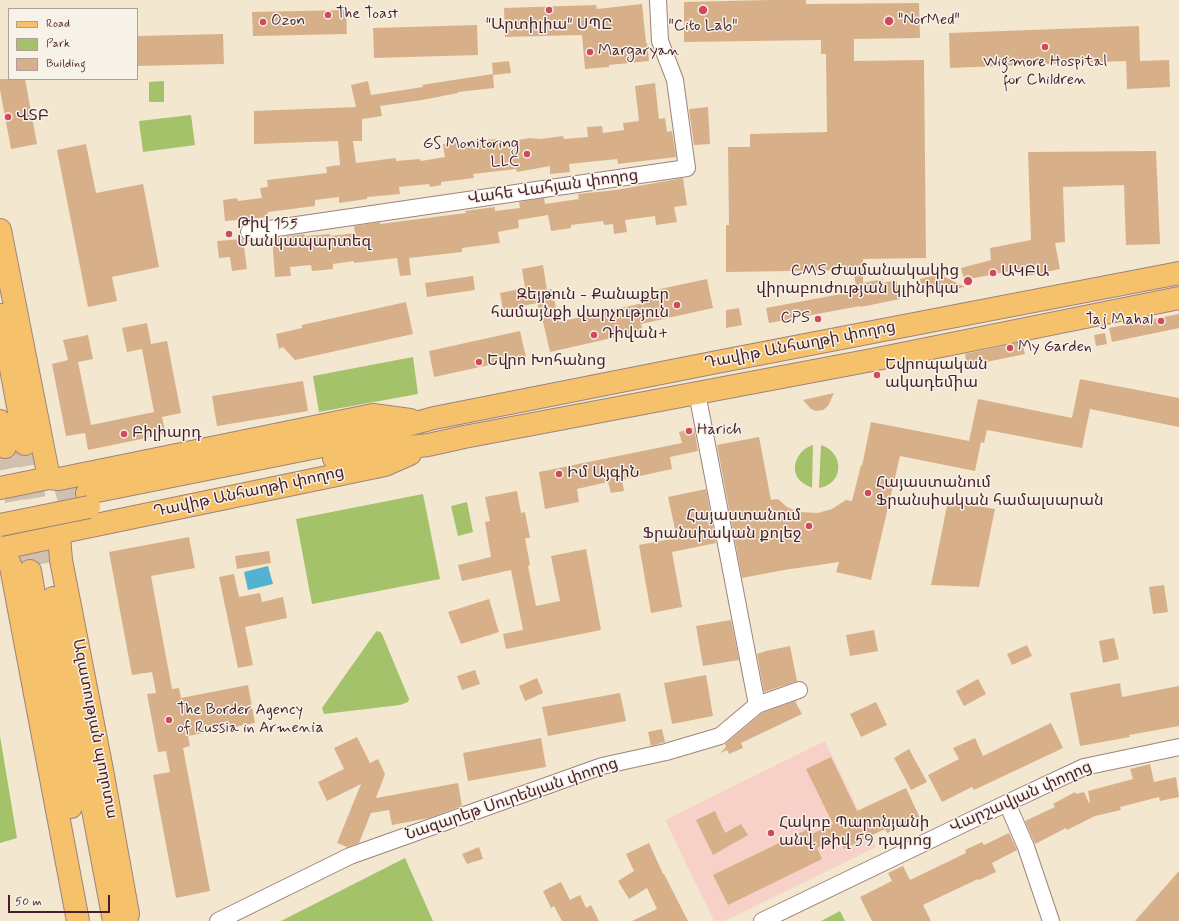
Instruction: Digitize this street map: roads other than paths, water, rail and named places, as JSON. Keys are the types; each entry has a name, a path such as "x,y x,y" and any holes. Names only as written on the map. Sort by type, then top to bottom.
{"main road":[{"path":"0,230 58,481"},
{"name":"Դավիթ Անհաղթի փողոց","path":"88,500 352,440 421,421 1179,273"},
{"name":"Դավիթ Անհաղթի փողոց","path":"88,500 356,453 428,445 872,360 1179,298"},
{"path":"0,308 15,446 0,421"},
{"name":"Դավիթ Անհաղթի փողոց","path":"0,488 58,481 372,415 421,421"},
{"name":"Դավիթ Անհաղթի փողոց","path":"1,547 66,529 385,465 428,445"},
{"path":"0,510 88,500"},
{"path":"0,525 88,500"},
{"name":"Ազատության պողոտա","path":"66,529 62,569 102,770 128,914 126,921"},
{"path":"1,547 11,567 78,921"},
{"name":"Ազատության պողոտա","path":"91,921 39,570 81,752 114,921"}],"street":[{"name":"Վահե Վահյան փողոց","path":"249,232 687,168 675,80 660,41 658,0"},
{"path":"697,393 757,705 799,690"},
{"name":"Նազարեթ Սուրենյան փողոց","path":"218,921 350,856 602,766 666,752 720,736 757,705"},
{"name":"Վարշավյան փողոց","path":"762,921 1084,767 1179,746"},
{"path":"1007,803 1026,847 1051,921"}],"water":[{"path":"268,566 273,584 248,590 244,572"}],"tunnel":[{"path":"25,444 47,568"},
{"path":"5,447 30,571"},
{"path":"65,487 71,508 71,521"}],"place":[{"name":"\"Արտիլիա\" ՍՊԸ","path":"549,10"},
{"name":"\"Cito Lab\"","path":"703,10"},
{"name":"The Toast","path":"328,15"},
{"name":"\"NorMed\"","path":"889,21"},
{"name":"Ozon","path":"263,22"},
{"name":"Wigmore Hospital for Children","path":"1045,47"},
{"name":"Margaryan","path":"590,52"},
{"name":"ՎՏԲ","path":"8,117"},
{"name":"GS Monitoring LLC","path":"527,154"},
{"name":"Թիվ 155 Մանկապարտեզ","path":"229,234"},
{"name":"ԱԿԲԱ","path":"993,273"},
{"name":"CMS Ժամանակակից վիրաբուժության կլինիկա","path":"968,281"},
{"name":"Զեյթուն - Քանաքեր համայնքի վարչություն","path":"677,305"},
{"name":"CPS","path":"818,319"},
{"name":"Taj Mahal","path":"1161,321"},
{"name":"Դիվան+","path":"594,335"},
{"name":"My Garden","path":"1010,348"},
{"name":"Եվրո Խոհանոց","path":"479,362"},
{"name":"Եվրոպական ակադեմիա","path":"877,375"},
{"name":"Harich","path":"689,431"},
{"name":"Բիլիարդ","path":"124,434"},
{"name":"Իմ ԱյգիՆ","path":"559,474"},
{"name":"Հայաստանում Ֆրանսիական համալսարան","path":"868,493"},
{"name":"Հայաստանում Ֆրանսիական քոլեջ","path":"809,526"},
{"name":"The Border Agency of Russia in Armenia","path":"169,720"},
{"name":"Հակոբ Պարոնյանի անվ. թիվ 59 դպրոց","path":"771,833"}]}
